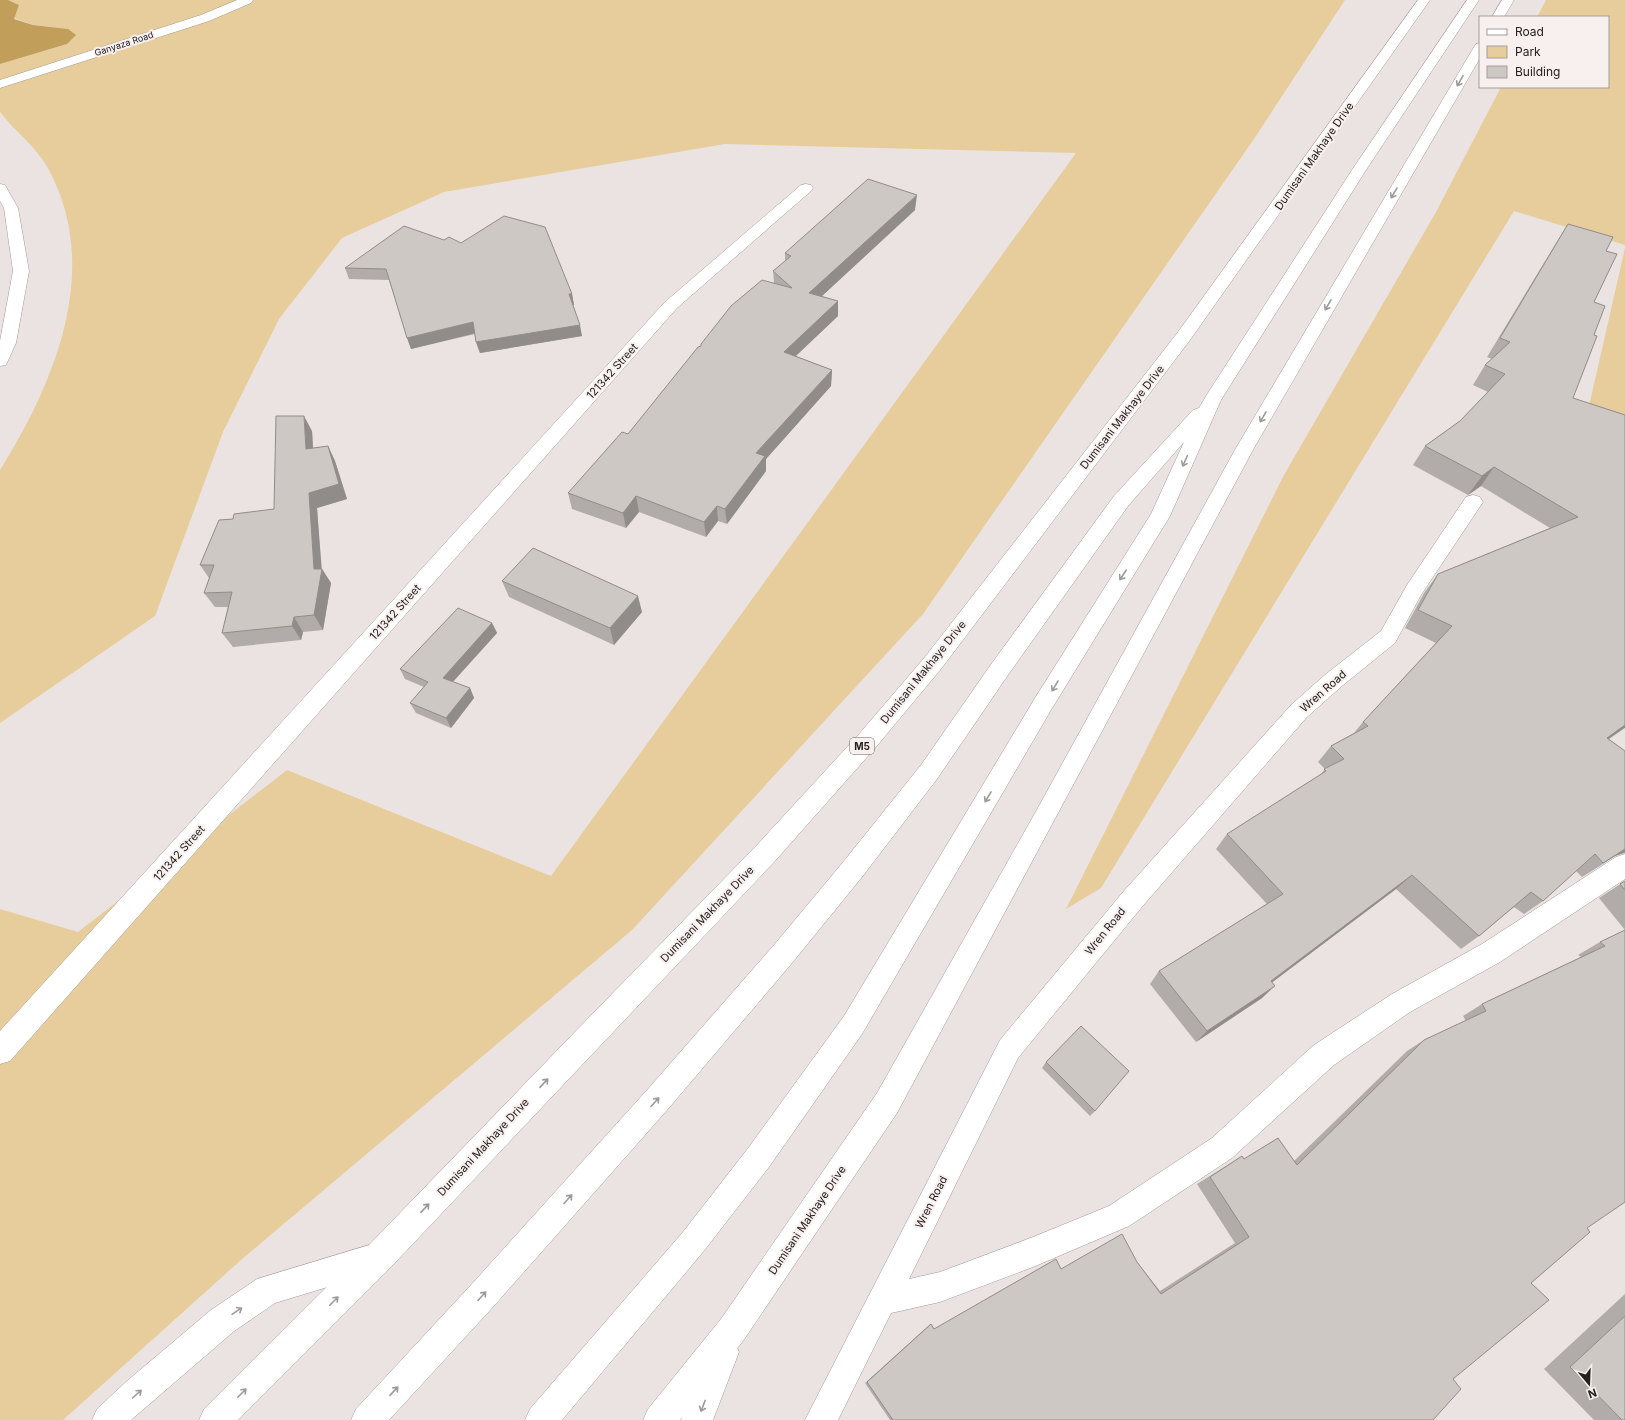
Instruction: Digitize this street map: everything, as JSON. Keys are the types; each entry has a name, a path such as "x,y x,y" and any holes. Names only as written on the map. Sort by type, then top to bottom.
{"main road":[{"name":"Ganyaza Road","path":"0,84 205,18 247,0"},
{"name":"Dumisani Makhaye Drive","path":"214,1420 379,1257 581,1044 766,853 868,740 933,663 1184,336 1424,0"},
{"path":"541,1420 693,1242 759,1157 853,1025 1039,711 1160,516 1212,400 1359,170 1473,0"},
{"path":"1499,16 1508,0"},
{"name":"Dumisani Makhaye Drive","path":"659,1420 732,1330 887,1103 1046,815 1245,448 1479,49"},
{"path":"0,188 11,208 21,271 8,343 0,361"},
{"name":"121342 Street","path":"0,1051 671,305 806,188"},
{"path":"367,1420 482,1296 658,1099 783,954 853,869 929,772 1000,669 1121,501 1212,400"},
{"name":"Wren Road","path":"821,1420 1009,1049 1132,900 1299,711 1334,680 1388,638 1414,590 1473,502"},
{"path":"882,1300 940,1287 1033,1252 1119,1216 1222,1148 1324,1055 1401,1003 1492,953 1625,865"},
{"path":"108,1420 138,1392 222,1322 268,1290 379,1257"},
{"path":"697,1420 732,1330"}],"green space":[{"path":"8,0 1345,0 1254,139 923,614 632,930 241,1260 63,1420 0,1420 0,909 78,932 287,770 551,876 1076,153 725,144 444,192 342,238 279,319 223,432 155,616 0,723 0,470 20,436 54,363 65,324 71,286 71,247 64,208 49,170 39,154 0,112 0,64 67,44 68,29 33,25 14,18 19,5"},
{"path":"1546,0 1625,0 1625,245 1514,211 1101,888 1066,909 1284,475 1436,212 1500,88 1609,88 1609,16 1538,16"},
{"path":"1625,248 1625,428 1587,415"}],"shaded area":[{"path":"0,0 8,0 19,5 14,19 33,25 68,29 76,35 67,44 0,64"}],"building":[{"path":"868,179 917,195 809,293 838,301 784,352 832,370 756,453 765,456 725,509 717,506 704,522 636,496 623,513 568,493 622,432 628,434 698,347 701,346 731,306 762,280 792,288 773,271 791,256 785,253"},
{"path":"504,216 545,227 572,294 569,294 580,325 476,342 473,322 407,338 386,269 345,268 404,226 444,240 449,237 461,243"},
{"path":"1568,224 1613,237 1606,251 1617,254 1594,302 1605,306 1594,335 1597,336 1573,398 1625,415 1625,725 1607,738 1625,751 1625,849 1603,863 1595,854 1543,901 1531,892 1479,936 1412,875 1271,981 1275,986 1207,1031 1159,971 1283,894 1227,834 1326,771 1324,769 1344,759 1331,746 1368,726 1363,722 1452,626 1418,610 1438,574 1578,517 1494,467 1482,476 1425,446 1460,421 1505,374 1485,365 1510,342 1500,338"},
{"path":"276,416 304,416 306,449 328,446 339,484 309,493 314,569 322,569 314,615 294,617 292,626 222,633 232,592 204,593 214,565 200,565 219,520 233,519 234,514 274,509"},
{"path":"533,548 638,596 610,628 502,581"},
{"path":"458,608 492,623 443,678 470,688 446,718 410,703 428,682 400,669"},
{"path":"1625,881 1625,890 1620,884"},
{"path":"1625,930 1625,1202 1587,1228 1590,1232 1531,1283 1549,1300 1453,1379 1461,1389 1433,1420 893,1420 867,1382 931,1324 934,1329 1056,1259 1061,1269 1122,1234 1137,1262 1161,1294 1249,1237 1210,1177 1242,1156 1244,1159 1278,1138 1297,1165 1424,1040 1486,1011 1482,1004 1605,946 1600,942"},
{"path":"1081,1026 1129,1071 1095,1111 1046,1062"},
{"path":"1625,1316 1625,1420 1622,1420 1570,1367"}]}
